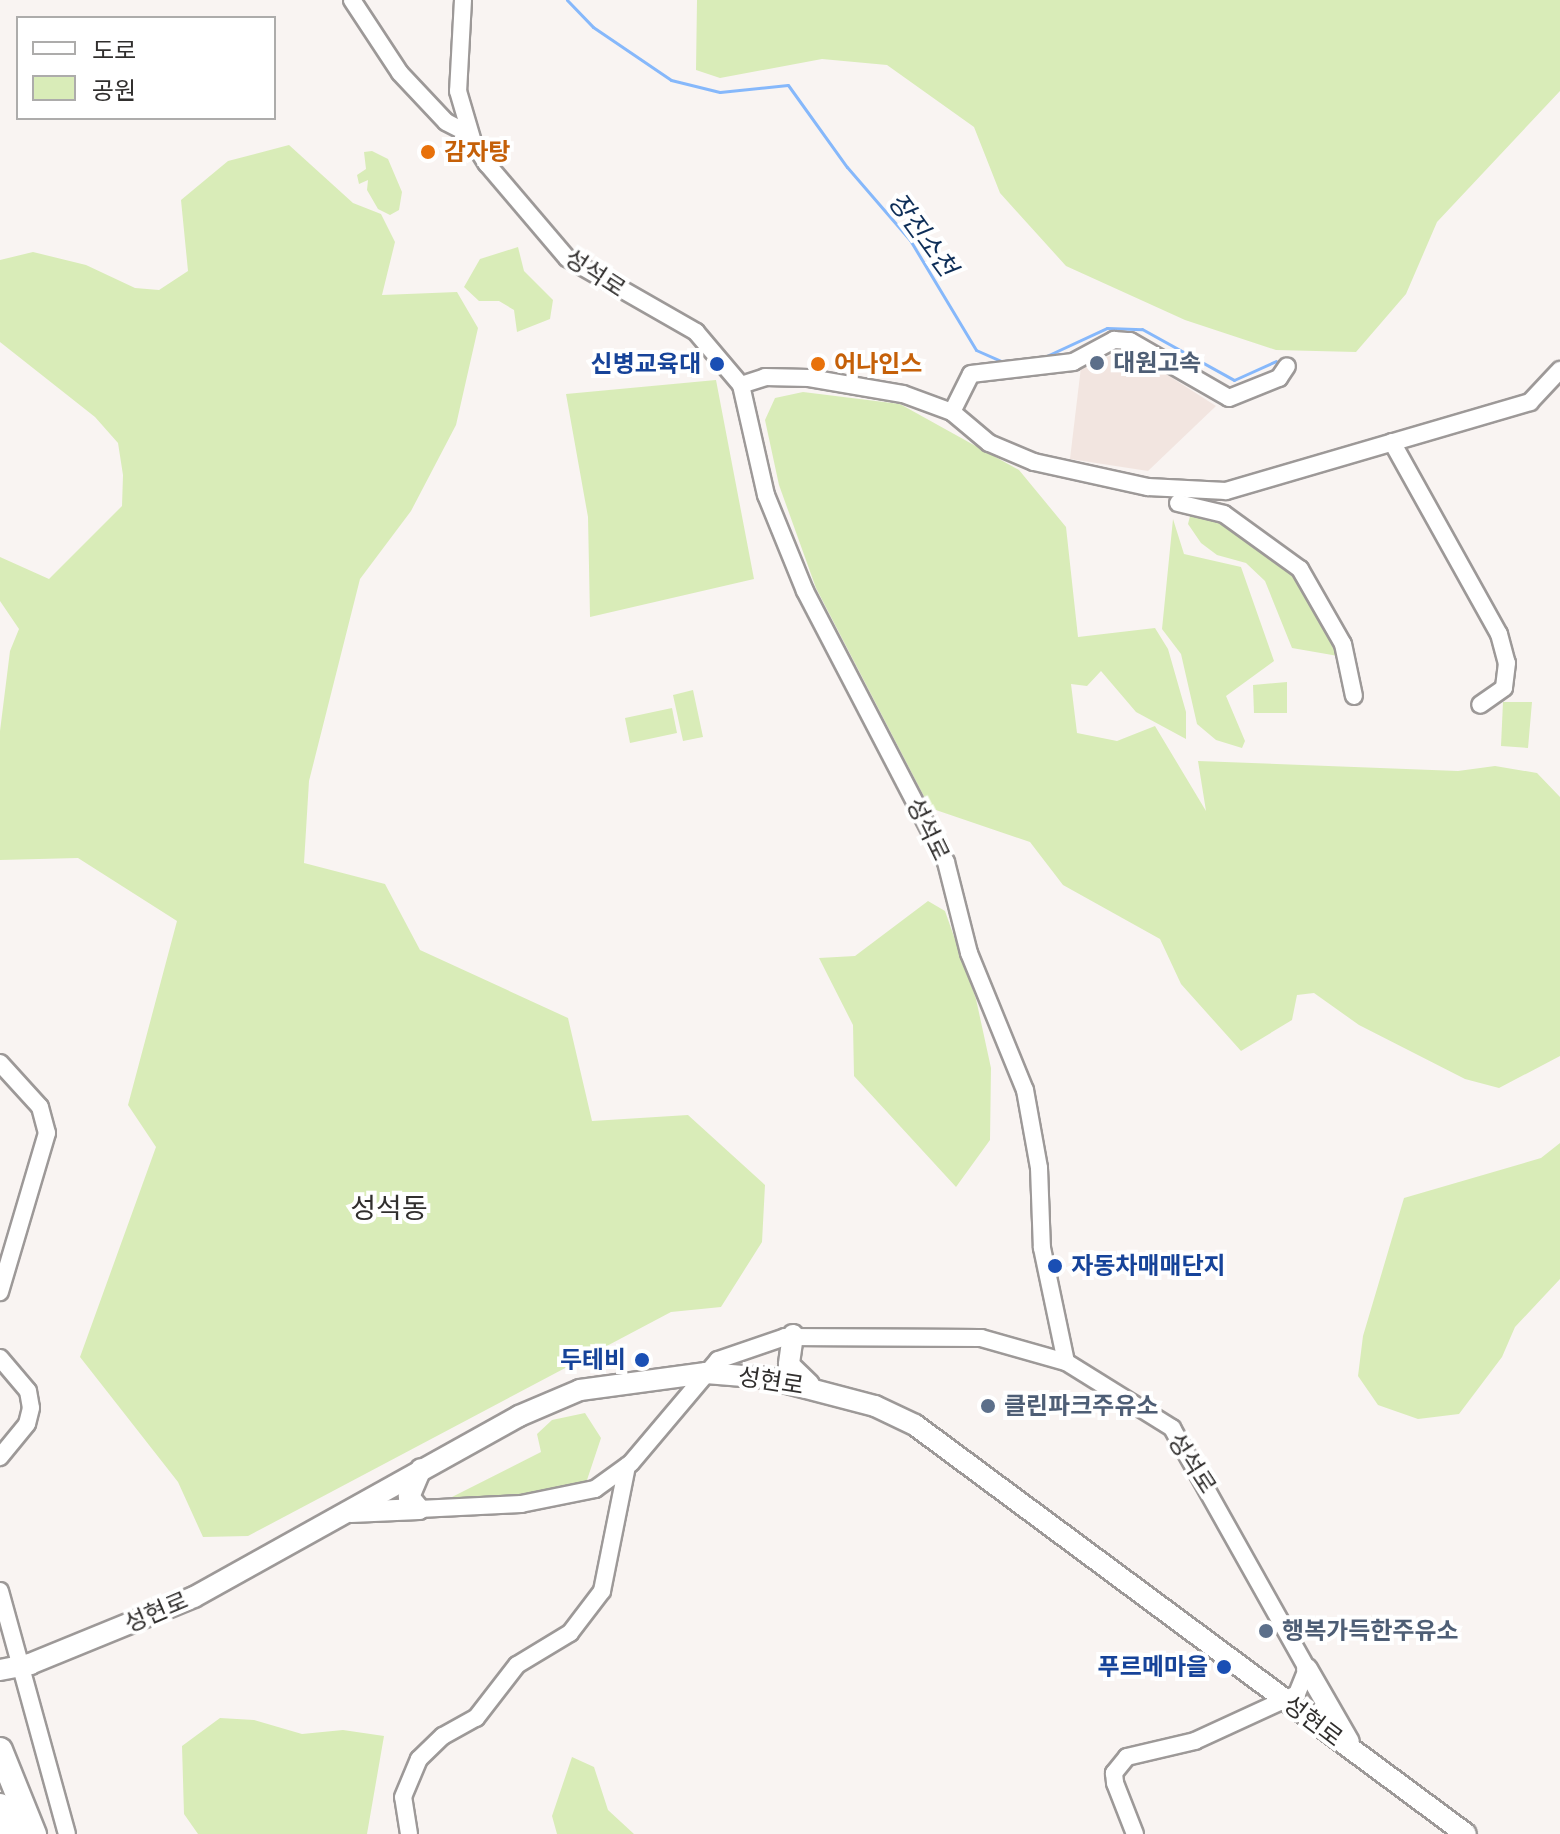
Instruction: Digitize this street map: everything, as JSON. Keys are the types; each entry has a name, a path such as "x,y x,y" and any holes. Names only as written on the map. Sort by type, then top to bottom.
{"highway":[{"path":"0,1750 34,1834"},
{"path":"0,1806 11,1834"}],"main road":[{"path":"793,1335 789,1365 816,1388"},
{"name":"성현로","path":"9,1668 194,1597 422,1468 580,1390 706,1373 816,1388 875,1406 969,1461 1466,1834"},
{"path":"343,1513 419,1509 409,1493 422,1468"},
{"path":"1307,1669 1355,1752"}],"street":[{"path":"352,0 400,73 446,122 470,134"},
{"name":"성석로","path":"463,0 456,68 470,134 524,214 567,258 696,332 741,385 766,495 805,591 946,862 969,953 1025,1090 1039,1168 1042,1248 1066,1362 1172,1428 1307,1669"},
{"path":"952,412 971,374 1073,362 1114,340 1130,341 1229,398 1279,378 1287,366"},
{"path":"741,385 765,377 809,378 903,394 952,412 989,443 1034,462 1148,487 1226,491 1530,402 1560,370"},
{"path":"1392,442 1499,634 1507,663 1504,688 1480,705"},
{"path":"1178,503 1224,514 1300,569 1343,644 1354,696"},
{"path":"0,1063 40,1107 47,1133 0,1292"},
{"path":"419,1509 568,1497 595,1489 627,1466 706,1373 726,1354 793,1335 981,1338 1066,1362"},
{"path":"0,1358 28,1391 31,1408 27,1424 0,1457"},
{"path":"409,1834 403,1797 419,1759 443,1736 476,1718 517,1665 570,1633 602,1591 627,1466"},
{"path":"0,1591 9,1668 67,1834"},
{"path":"1135,1834 1115,1783 1114,1773 1127,1757 1195,1741 1285,1700 1300,1692 1307,1669"}],"shaded area":[{"path":"1127,349 1216,406 1148,471 1070,459 1081,367"}],"green space":[{"path":"697,0 1560,0 1560,91 1437,222 1406,294 1356,352 1276,350 1185,320 1066,266 1000,193 974,127 887,65 822,59 720,78 696,70"},
{"path":"289,145 353,203 381,214 395,242 382,295 457,292 478,328 456,425 411,511 360,579 309,781 304,863 385,884 420,950 568,1018 592,1121 688,1115 765,1185 762,1242 721,1307 671,1312 248,1536 203,1537 178,1482 80,1357 156,1147 128,1105 177,921 78,858 0,860 0,731 10,651 19,629 0,601 0,557 49,579 122,506 123,475 118,443 95,417 0,342 0,260 33,252 86,265 135,288 159,290 188,271 181,200 228,161"},
{"path":"372,151 388,159 402,192 399,210 390,215 378,209 367,190 368,180 359,184 357,175 366,169 364,152"},
{"path":"518,247 524,271 553,300 550,319 517,332 514,310 499,301 479,301 464,287 480,259"},
{"path":"716,380 754,579 590,617 588,517 566,394"},
{"path":"803,392 900,404 1019,470 1066,527 1078,637 1155,628 1168,649 1186,712 1186,739 1136,712 1101,671 1087,686 1071,684 1077,733 1117,741 1155,726 1206,811 1198,761 1458,771 1495,766 1537,773 1560,797 1560,1056 1499,1088 1465,1079 1359,1025 1314,993 1297,995 1292,1020 1241,1051 1181,984 1160,939 1063,885 1030,842 930,808 816,588 779,485 765,420 775,398"},
{"path":"1193,504 1255,534 1298,576 1322,611 1338,656 1292,648 1265,581 1246,563 1217,555 1201,543 1188,524"},
{"path":"1173,519 1184,554 1241,567 1274,661 1226,696 1245,741 1242,748 1216,740 1197,724 1181,654 1162,629"},
{"path":"1287,682 1287,713 1254,713 1253,685"},
{"path":"693,690 703,737 683,741 673,695"},
{"path":"1503,702 1532,702 1528,748 1501,746"},
{"path":"672,708 677,733 630,743 625,718"},
{"path":"928,901 945,911 976,999 991,1068 990,1140 956,1187 854,1076 853,1025 819,958 855,956"},
{"path":"1560,1143 1560,1279 1515,1327 1502,1357 1459,1414 1418,1419 1378,1405 1358,1376 1363,1336 1404,1198 1541,1158"},
{"path":"585,1413 601,1438 586,1483 522,1498 450,1498 541,1452 537,1434 552,1420"},
{"path":"220,1718 254,1720 302,1734 343,1730 384,1736 367,1834 198,1834 184,1814 182,1746"},
{"path":"572,1757 594,1767 608,1810 634,1834 557,1834 552,1816"}],"waterway":[{"name":"장진소천","path":"567,0 593,27 671,80 720,92 788,85 847,167 910,240 976,350 1001,361 1025,360"},
{"name":"장진소천","path":"1040,359 1107,328 1142,329 1234,380 1276,361"}],"place":[{"name":"감자탕","path":"428,152"},
{"name":"대원고속","path":"1097,363"},
{"name":"신병교육대","path":"717,364"},
{"name":"어나인스","path":"818,364"},
{"name":"자동차매매단지","path":"1055,1266"},
{"name":"두테비","path":"642,1360"},
{"name":"클린파크주유소","path":"988,1406"},
{"name":"행복가득한주유소","path":"1266,1631"},
{"name":"푸르메마을","path":"1224,1667"}],"district":[{"name":"성석동","path":"389,1208"}]}
